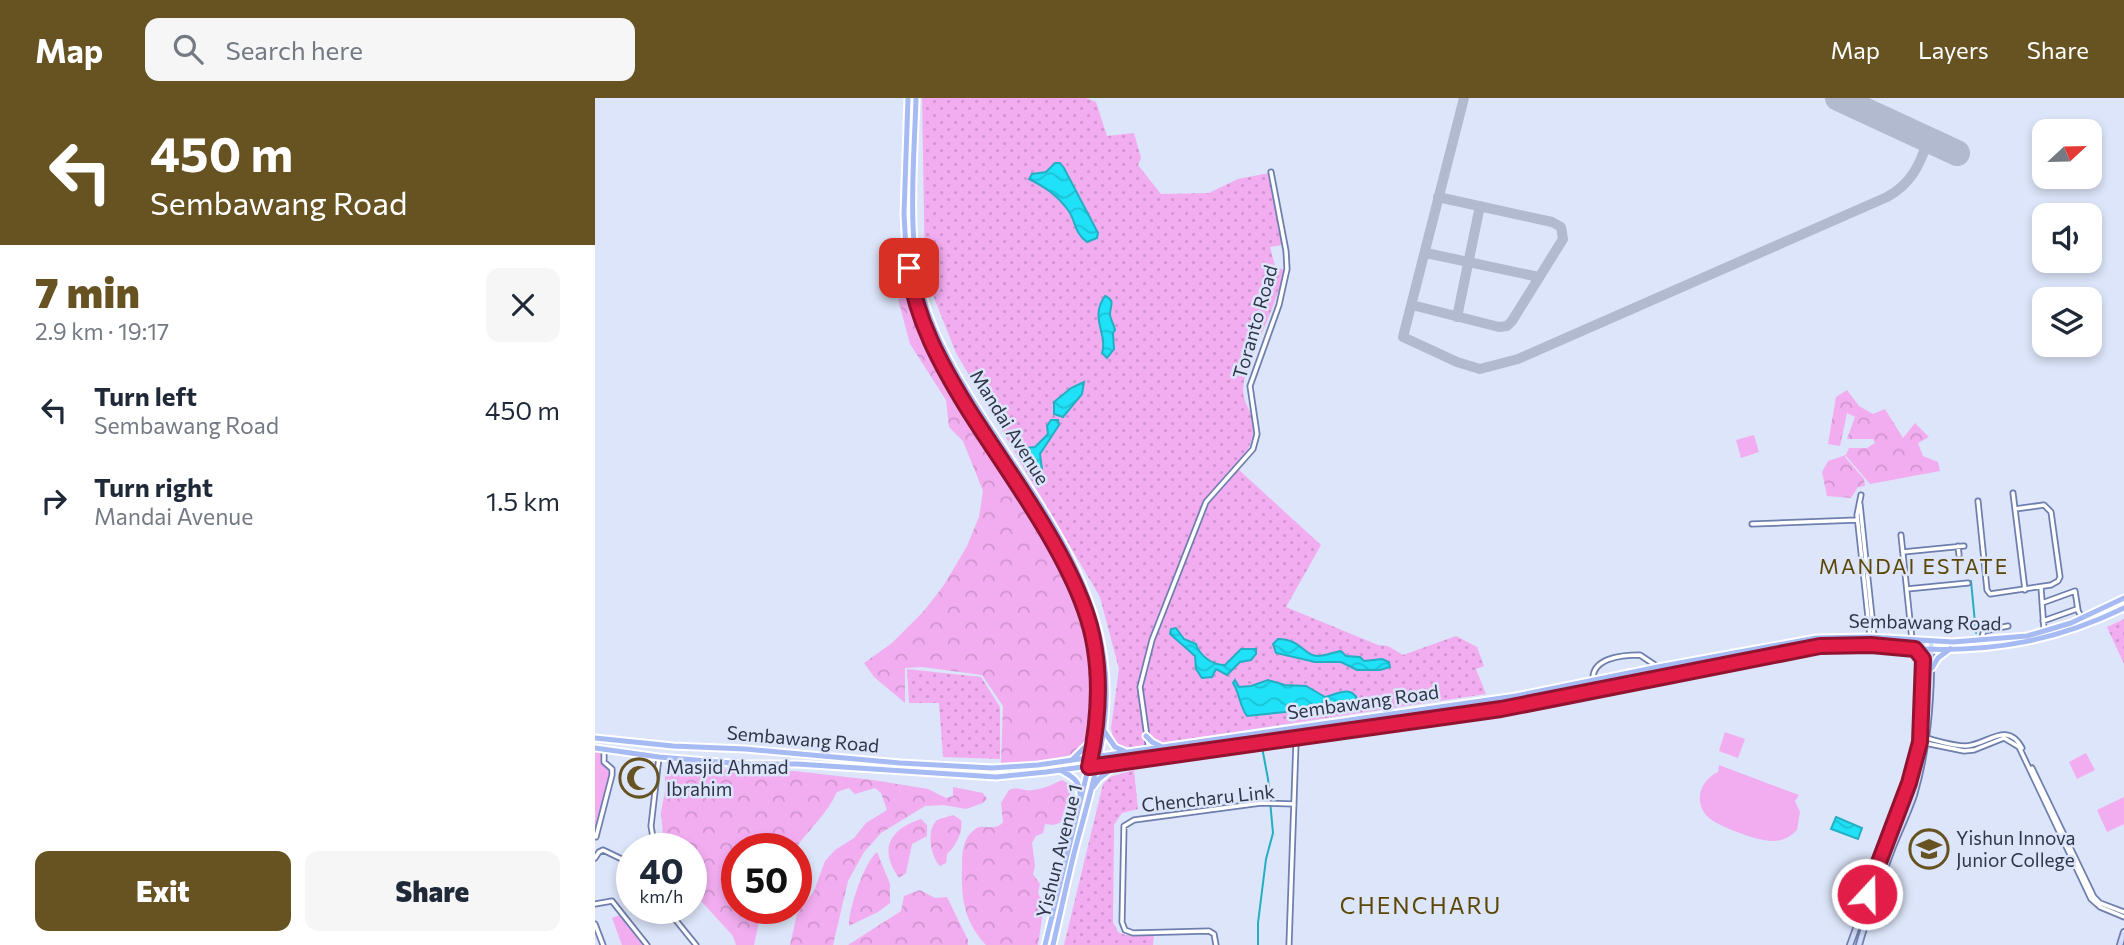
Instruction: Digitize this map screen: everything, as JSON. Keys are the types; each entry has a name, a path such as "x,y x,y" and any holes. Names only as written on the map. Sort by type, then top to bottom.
{"main road":[{"name":"Mandai Avenue","path":"908,98 904,214 911,286 925,330 953,384 1068,569 1086,612 1097,659 1099,702 1089,767"},
{"name":"Mandai Avenue","path":"916,98 912,213 920,285 933,328 963,384 1040,506 1076,570 1094,613 1104,660 1107,701 1097,765"},
{"name":"Sembawang Road","path":"595,738 992,768 1070,761 1516,696 1816,638 1981,641 2044,632 2124,598"},
{"name":"Sembawang Road","path":"595,748 711,762 797,764 996,777 1062,771 1501,709 1820,646 1873,645 1950,649 2008,646 2041,640 2096,621 2124,607"},
{"path":"1850,945 1923,740 1923,641"},
{"path":"1859,945 1876,890 1913,797 1932,668 1931,641"},
{"path":"1915,649 1923,659"},
{"path":"1932,668 1938,658 1950,649"},
{"path":"1104,730 1115,747 1127,752"},
{"path":"1146,736 1152,742 1163,746"},
{"path":"1070,761 1079,755 1094,737"},
{"path":"700,747 704,753 701,761"},
{"path":"711,762 709,754 714,748"},
{"path":"1091,789 1121,761"},
{"name":"Yishun Avenue 1","path":"1053,945 1097,765"},
{"name":"Yishun Avenue 1","path":"1045,945 1089,767"},
{"path":"1062,771 1078,782 1080,802"},
{"path":"2120,945 2124,932"}],"street":[{"name":"Toranto Road","path":"1150,758 1140,687 1153,640 1206,502 1253,449 1255,442 1257,423 1251,386 1281,298 1287,269 1271,172"},
{"path":"2013,493 2025,590"},
{"path":"1871,625 1860,496 1857,520 1873,645"},
{"path":"1978,500 1987,592 1992,594 2055,584 2060,577 2052,514 2044,505 2015,509"},
{"path":"1752,524 1857,520"},
{"path":"1901,535 1912,640"},
{"path":"1903,552 1963,545"},
{"path":"1958,546 1959,555"},
{"path":"1961,575 1961,584"},
{"path":"1907,589 1968,583"},
{"path":"2041,587 2044,632"},
{"path":"2042,603 2075,591 2082,618"},
{"path":"2043,621 2078,610"},
{"path":"1981,641 1984,631 2008,626"},
{"path":"1605,690 1593,681 1592,676 1596,666 1604,661 1633,655 1642,656 1658,667"},
{"path":"1289,945 1295,737 1290,729"},
{"path":"1923,740 1965,746 2004,734 2019,743 2094,897 2100,903 2124,912"},
{"path":"1923,740 1964,751 1974,750 2004,738 2019,747 2091,900 2124,918"},
{"path":"1972,744 1974,750"},
{"path":"596,837 612,775 611,768 604,762 604,748"},
{"path":"652,833 659,757"},
{"name":"Chencharu Link","path":"1216,945 1215,936 1209,931 1133,933 1125,930 1122,922 1124,825 1134,820 1264,802 1294,804"},
{"path":"595,858 603,850 616,856"},
{"path":"595,904 612,901 647,945"},
{"path":"595,924 603,945"},
{"path":"679,924 696,945"}],"green space":[{"path":"922,98 1086,98 1096,102 1107,136 1134,133 1141,158 1138,165 1161,194 1209,193 1238,179 1269,173 1282,245 1270,247 1275,266 1284,270 1245,377 1243,394 1254,429 1250,445 1238,469 1321,545 1286,607 1378,645 1388,646 1403,655 1456,636 1477,647 1484,666 1476,669 1486,694 1133,747 1117,743 1111,728 1119,669 1100,597 956,353 925,275"},
{"path":"908,295 914,314 943,373 1065,572 1072,590 1087,638 1095,691 1094,716 1088,736 1076,752 1070,755 1040,761 1001,763 1003,706 982,675 922,667 905,668 905,703 874,677 864,663 892,643 923,612 944,585 967,546 979,517 983,491 963,441 949,427 946,400 910,344 898,299"},
{"path":"1847,390 1859,406 1873,414 1885,409 1903,438 1915,423 1929,437 1918,443 1923,456 1938,462 1940,471 1870,484 1846,456 1864,479 1865,486 1858,487 1851,498 1827,496 1822,472 1828,461 1846,455 1849,448 1867,448 1875,443 1873,439 1847,439 1855,417 1847,413 1840,446 1828,444 1836,397"},
{"path":"1754,435 1759,452 1741,458 1736,440"},
{"path":"2124,619 2124,664 2107,627"},
{"path":"907,669 981,677 1000,707 1000,759 943,757 939,703 909,703"},
{"path":"1725,732 1745,739 1738,758 1719,751"},
{"path":"595,748 604,748 603,763 612,769 595,830"},
{"path":"2086,753 2095,770 2077,779 2069,762"},
{"path":"672,764 749,772 794,771 928,789 946,798 953,796 953,787 983,793 987,799 966,809 944,805 925,806 881,833 864,852 848,881 833,945 790,945 795,924 812,924 812,894 825,861 835,850 854,838 866,823 887,810 881,793 875,788 855,794 849,788 837,792 808,833 721,833 721,923 707,908 707,833 663,833 661,812 665,768"},
{"path":"1719,765 1799,795 1795,801 1800,812 1797,830 1789,837 1767,841 1729,829 1708,817 1701,805 1701,792 1707,780 1718,772"},
{"path":"1134,770 1138,809 1122,813 1114,825 1113,922 1118,932 1125,935 1154,936 1153,945 1064,945 1103,784 1110,777"},
{"path":"1062,780 1069,784 1071,791 1060,823 1045,824 1043,833 1036,836 1032,843 1035,866 1033,874 1040,884 1038,893 1044,905 1038,945 986,945 972,927 965,908 962,855 965,841 977,828 996,827 1003,822 1001,803 1009,790 1037,789"},
{"path":"2124,797 2124,824 2107,832 2097,810"},
{"path":"953,815 961,820 960,834 947,854 946,863 940,866 932,851 931,831 936,821"},
{"path":"921,819 927,825 927,836 912,844 906,873 899,878 889,858 891,841 902,828"},
{"path":"877,852 890,884 890,903 849,926 858,886 867,865"},
{"path":"920,890 935,898 947,897 968,945 848,945 901,911 904,896"},
{"path":"616,916 616,924 627,924 643,945 622,945 612,918"},
{"path":"722,924 759,924 754,945 736,945 733,936"}],"water":[{"path":"1055,163 1060,163 1064,168 1098,233 1097,238 1087,242 1077,231 1071,214 1064,205 1029,179 1032,174 1046,172"},
{"path":"1105,296 1111,302 1110,316 1115,330 1114,349 1107,358 1102,353 1103,339 1099,318"},
{"path":"1084,382 1082,394 1063,417 1054,414 1054,402 1071,388"},
{"path":"1051,420 1058,420 1059,425 1040,454 1042,469 1040,475 1034,477 1023,455 1026,448 1035,447 1048,434 1047,426"},
{"path":"1176,628 1184,639 1196,644 1211,662 1225,665 1241,649 1256,649 1256,654 1251,660 1240,662 1227,675 1216,669 1212,677 1202,678 1196,669 1195,656 1170,634 1171,629"},
{"path":"1278,639 1297,644 1313,655 1321,656 1341,651 1346,656 1360,657 1364,661 1382,659 1389,662 1390,667 1357,670 1341,662 1315,662 1276,653 1273,644"},
{"path":"1235,680 1239,687 1268,680 1285,685 1306,686 1325,697 1350,692 1359,704 1320,713 1310,705 1295,711 1247,716 1233,683"},
{"path":"1836,817 1862,828 1858,839 1831,829"}],"waterway":[{"path":"1971,581 1976,633"},
{"path":"1258,945 1266,859 1273,833 1262,747"}],"taxiway":[{"path":"1464,98 1403,337 1457,362 1480,369 1518,359 1887,197 1908,180 1922,158 1928,140"},
{"path":"1412,305 1499,327 1507,326 1563,239 1561,227 1552,222 1438,197"},
{"path":"1457,317 1480,206"},
{"path":"1426,253 1539,277"}],"runway":[{"path":"1838,98 1957,153"}],"place":[{"name":"Masjid Ahmad Ibrahim","path":"639,778"},
{"name":"Yishun Innova Junior College","path":"1929,849"}],"district":[{"name":"MANDAI ESTATE","path":"1914,567"},
{"name":"CHENCHARU","path":"1421,906"}],"route":[{"path":"909,268 911,286 925,330 953,384 1068,569 1086,612 1097,659 1099,702 1089,767 1501,709 1820,646 1871,645 1915,649 1923,659 1921,737 1909,783 1867,894"}]}
